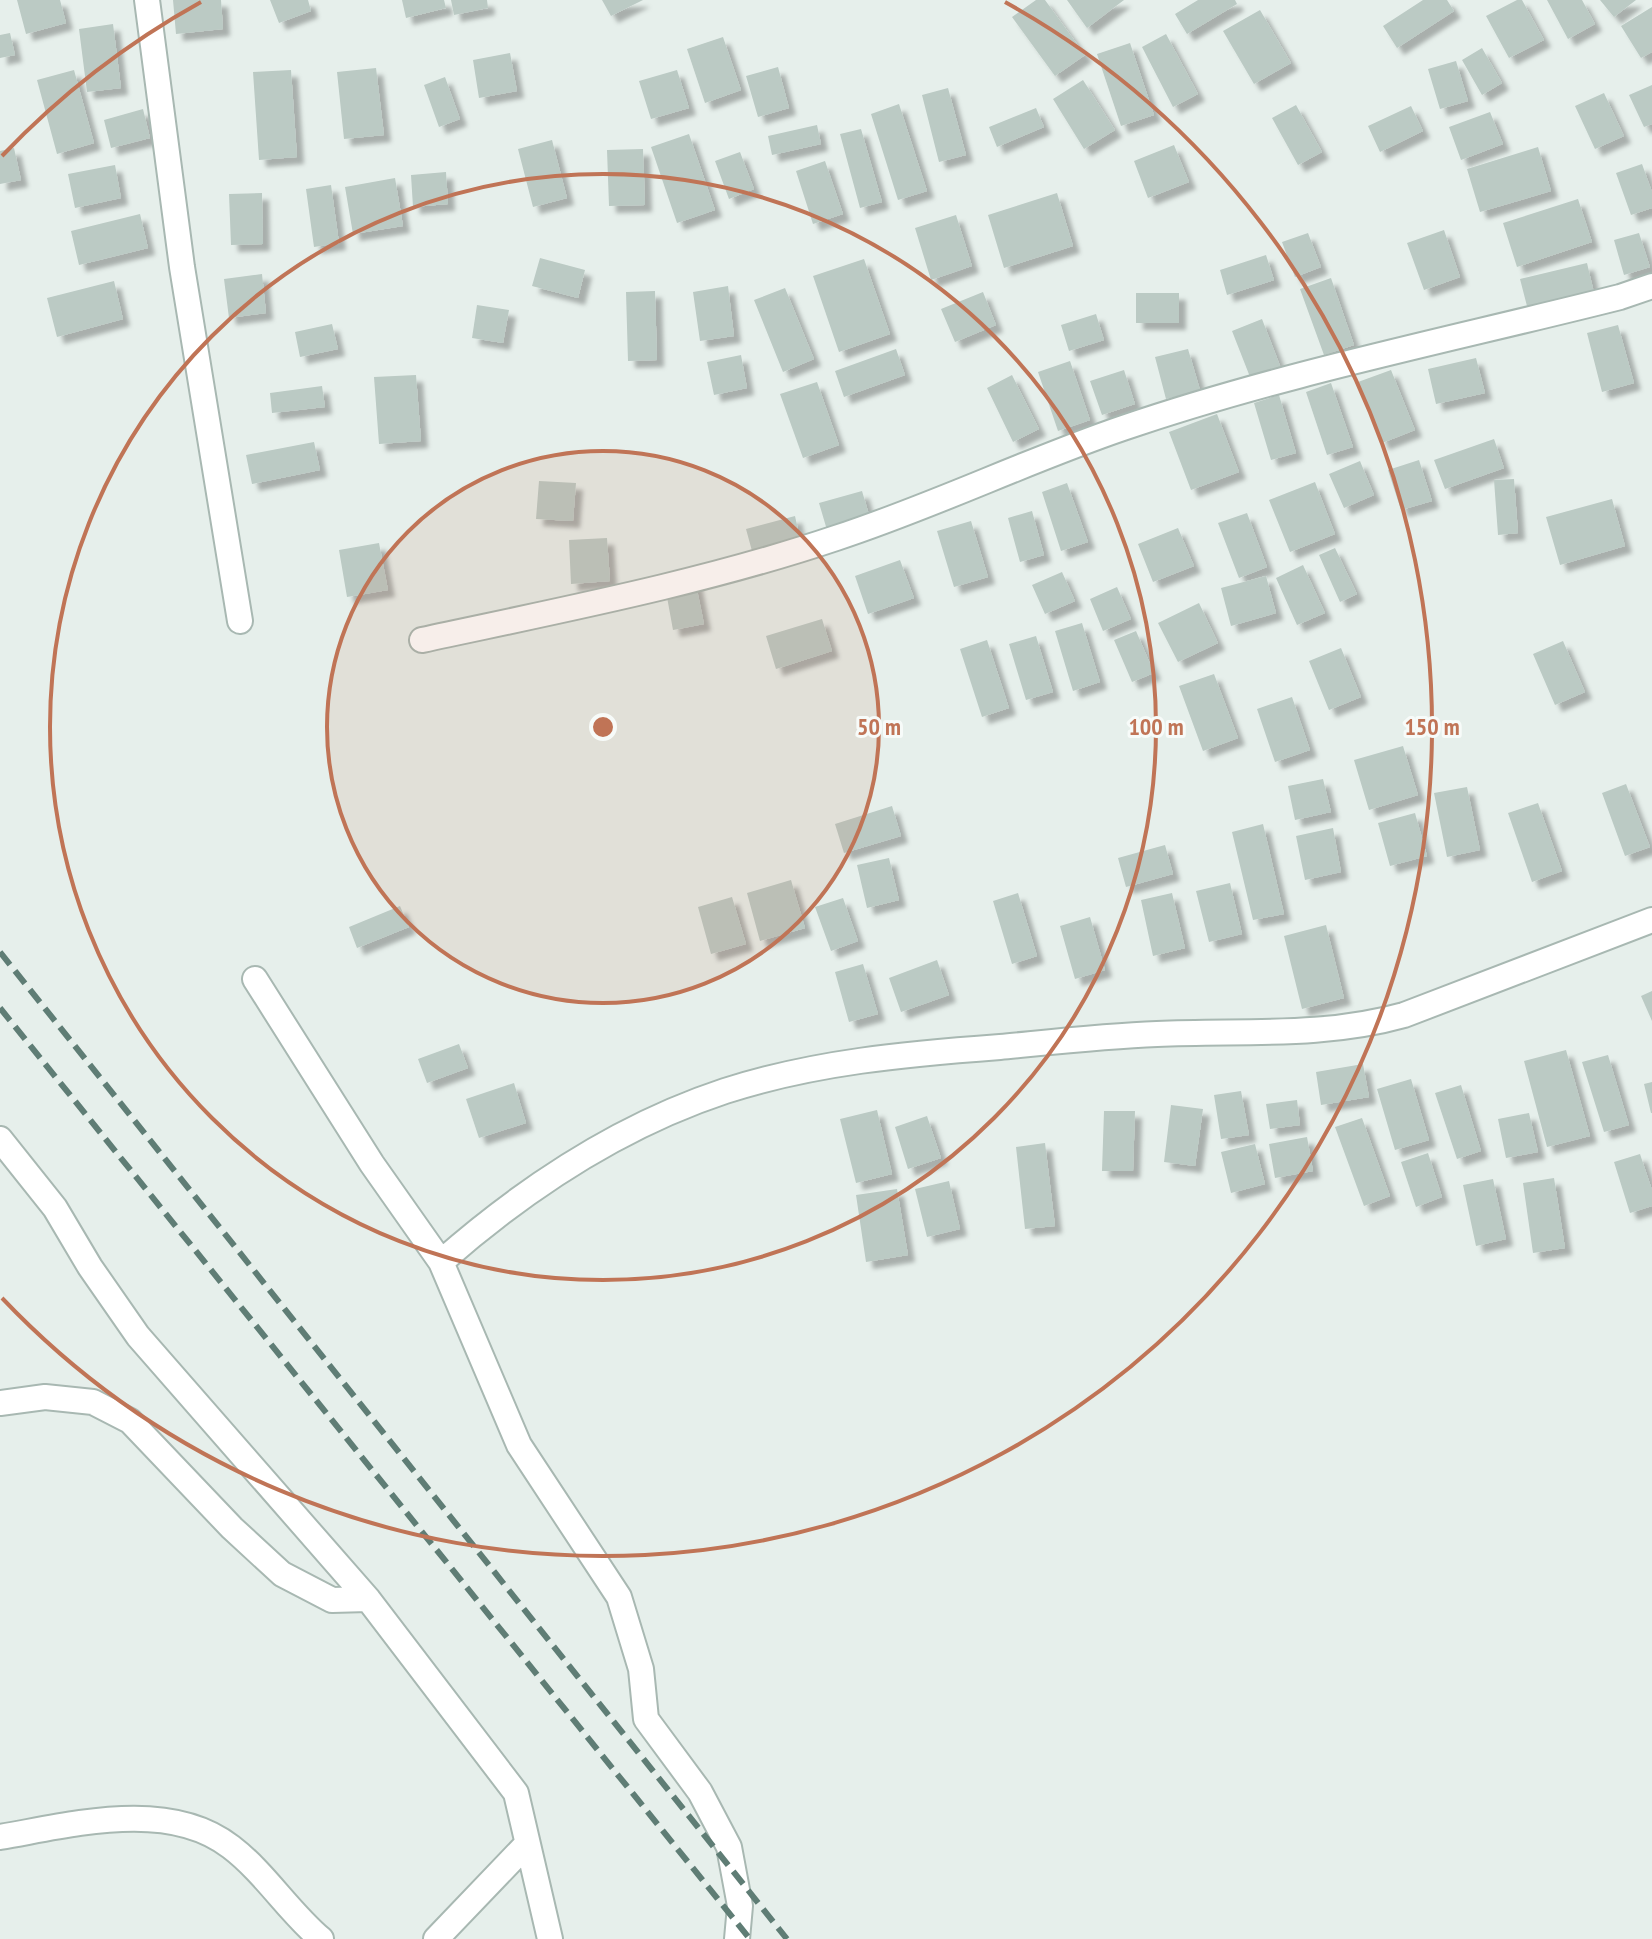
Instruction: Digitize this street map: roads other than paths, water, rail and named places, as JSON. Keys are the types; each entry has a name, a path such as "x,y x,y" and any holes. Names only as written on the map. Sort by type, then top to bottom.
{"street":[{"path":"147,0 182,267 240,621"},
{"path":"422,640 629,595 833,540 931,506 1124,428 1239,393 1620,297 1652,286"},
{"path":"441,1262 495,1215 612,1140 723,1092 764,1080 805,1069 879,1057 1157,1034 1289,1033 1368,1025 1404,1015 1652,920"},
{"path":"255,979 372,1164 441,1262 519,1445 619,1597 641,1669 646,1719 700,1792 729,1847 740,1906 737,1939"},
{"path":"0,1139 55,1208 90,1267 138,1336 368,1599 516,1793 550,1939"},
{"path":"0,1403 45,1397 93,1402 118,1414 149,1438 232,1528 282,1574 332,1600 368,1599"},
{"path":"0,1837 129,1819 163,1821 213,1834 233,1848 292,1915 321,1939"},
{"path":"436,1939 526,1845"}],"railway":[{"path":"0,952 787,1939"},
{"path":"0,1008 750,1939"}]}
